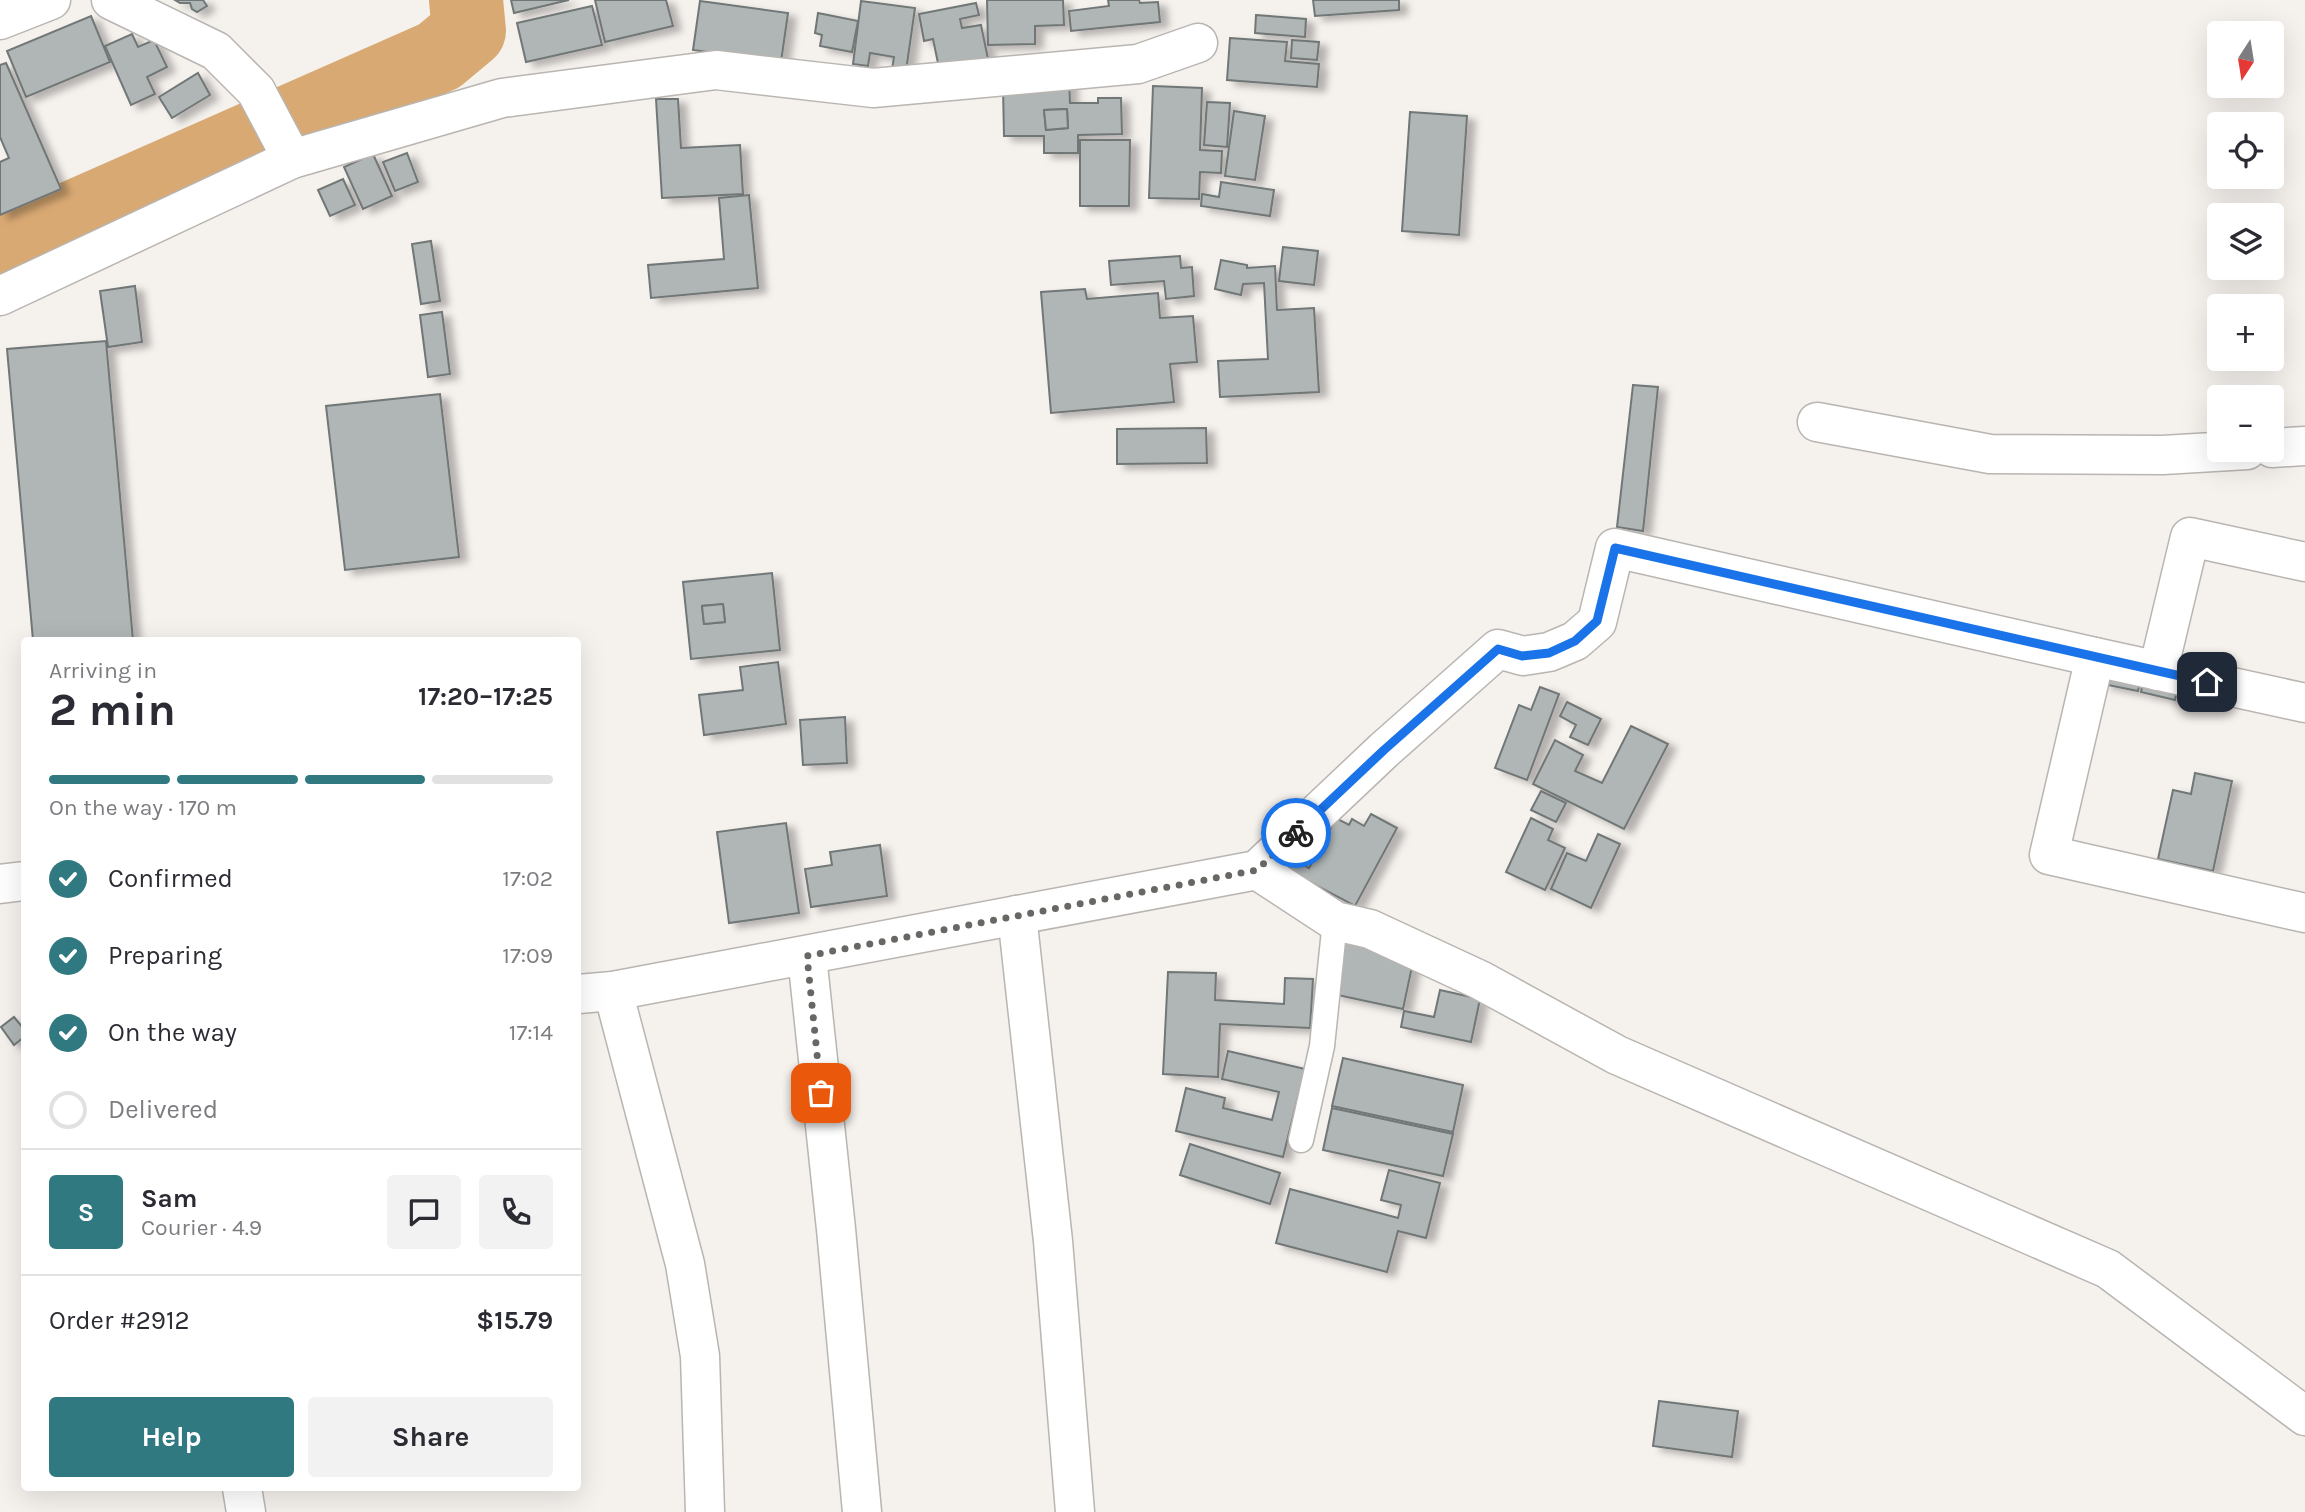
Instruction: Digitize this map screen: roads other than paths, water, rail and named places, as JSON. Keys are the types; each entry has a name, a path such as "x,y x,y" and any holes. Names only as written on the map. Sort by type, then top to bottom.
{"street":[{"path":"0,20 51,0"},
{"path":"111,0 216,51 256,91 292,159"},
{"path":"0,296 292,159 502,98 716,70 873,88 1138,64 1198,43"},
{"path":"1817,422 1990,454 2163,456 2207,453"},
{"path":"2284,447 2305,446"},
{"path":"2158,671 2190,537 2305,562"},
{"path":"705,1512 700,1356 685,1264 595,993 807,956 1257,870 1384,750 1498,649 1522,656 1549,653 1575,641 1590,628 1597,621 1615,548 2305,704"},
{"path":"2095,657 2049,855 2305,913"},
{"path":"1257,870 1335,921 1370,929 1480,980 1617,1055 2108,1269 2305,1416"},
{"path":"0,884 21,881"},
{"path":"1017,915 1053,1241 1076,1512"},
{"path":"807,956 862,1512"},
{"path":"242,1491 246,1512"}],"lane":[{"path":"1301,1140 1322,1046 1335,921"}],"waterway":[{"path":"0,250 439,56 469,31 466,0"}]}
